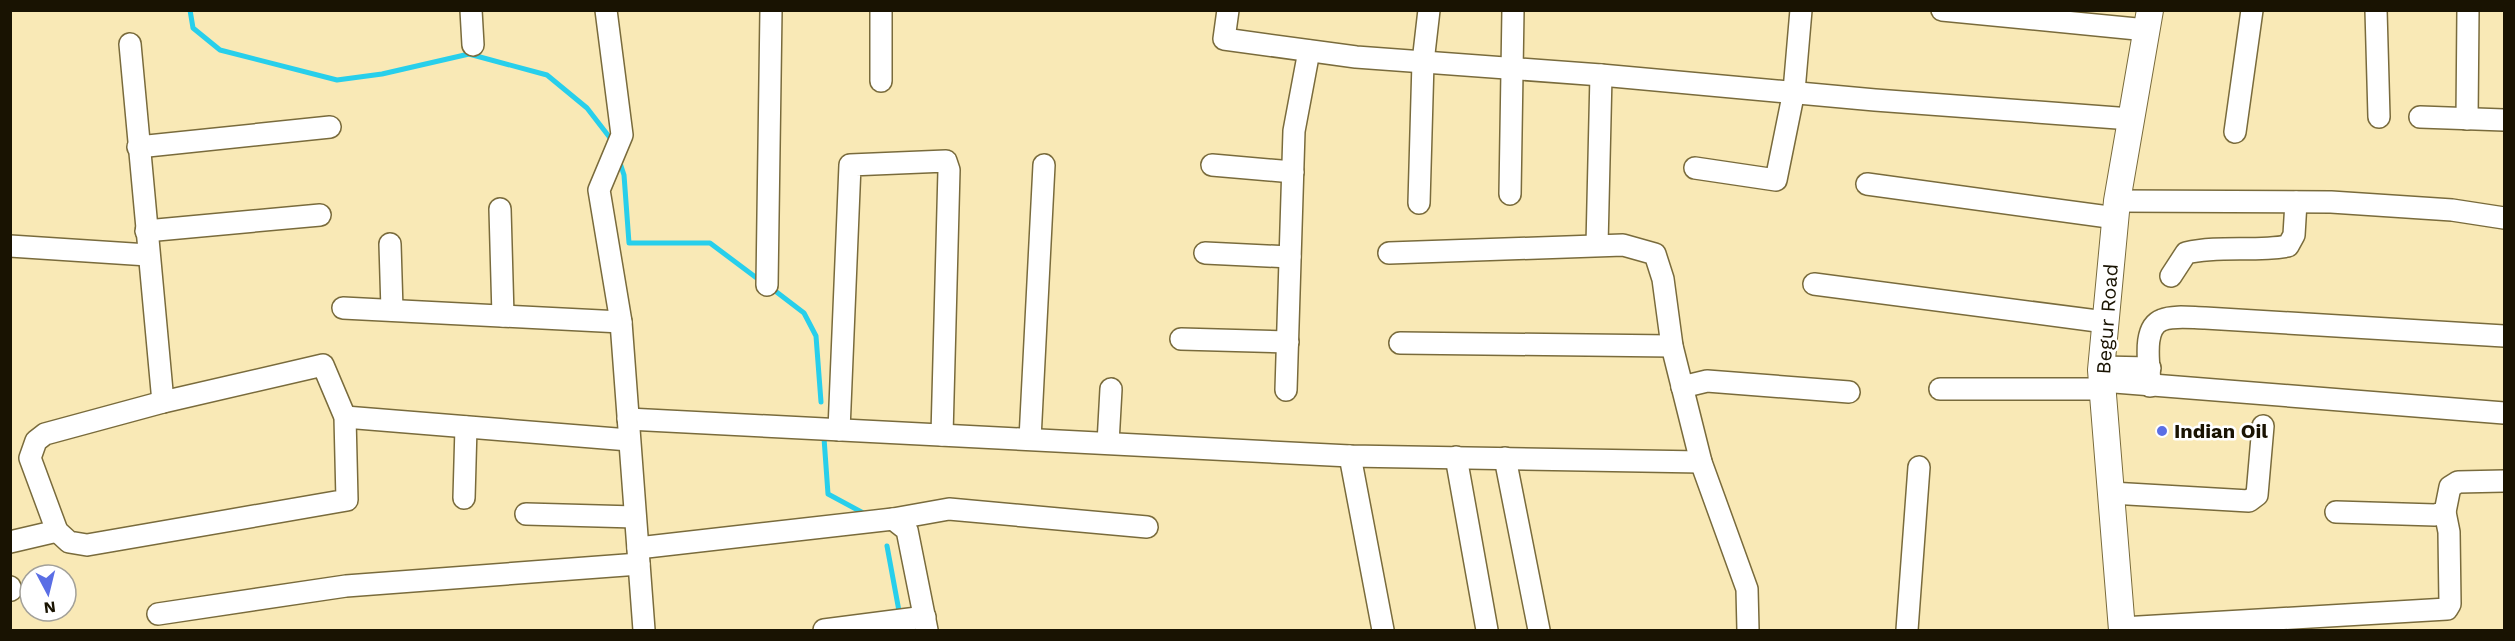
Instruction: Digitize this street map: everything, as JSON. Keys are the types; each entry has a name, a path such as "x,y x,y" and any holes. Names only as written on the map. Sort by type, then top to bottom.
{"main road":[{"name":"Begur Road","path":"2122,629 2102,379 2116,210 2148,20"}],"street":[{"path":"471,10 473,45"},
{"path":"606,10 622,135 599,189 621,322 644,630"},
{"path":"767,285 771,10"},
{"path":"881,10 881,81"},
{"path":"1228,10 1224,39 1356,57 1602,75 2131,120"},
{"path":"1419,203 1423,62 1429,10"},
{"path":"1510,194 1513,10"},
{"path":"1695,168 1776,180 1794,92 1801,10"},
{"path":"1942,10 2148,20"},
{"path":"2235,132 2253,10"},
{"path":"2376,10 2379,117"},
{"path":"2467,119 2468,10"},
{"path":"130,44 163,402"},
{"path":"1286,390 1294,131 1309,51"},
{"path":"1597,246 1602,75"},
{"path":"2421,117 2505,120"},
{"path":"138,147 330,127"},
{"path":"839,430 850,165 946,162 949,170 942,435"},
{"path":"1030,439 1044,165"},
{"path":"1212,165 1293,172"},
{"path":"1867,184 2116,210 2296,201 2452,210 2505,218"},
{"path":"2171,276 2186,253 2206,249 2275,249 2288,246 2294,235 2296,201"},
{"path":"500,209 503,316"},
{"path":"146,231 320,215"},
{"path":"390,244 392,310"},
{"path":"1389,253 1623,245 1655,254 1663,279 1672,346 1701,462 1747,589 1748,630"},
{"path":"10,246 148,255"},
{"path":"1205,253 1290,257"},
{"path":"1814,284 2105,322"},
{"path":"343,308 621,322"},
{"path":"2150,377 2149,336 2154,325 2164,319 2205,318 2505,336"},
{"path":"1181,339 1288,342"},
{"path":"1400,343 1672,346"},
{"path":"323,365 345,417 347,500 87,545 69,542 57,531 30,458 36,441 45,434 163,402 323,365"},
{"path":"1940,389 2150,377 2505,412"},
{"path":"1682,387 1707,381 1849,392"},
{"path":"1108,443 1111,389"},
{"path":"345,417 466,427 839,430 1350,456 1701,462"},
{"path":"2111,494 2249,501 2257,495 2263,426"},
{"path":"464,498 466,427"},
{"path":"1350,456 1383,630"},
{"path":"1456,457 1487,630"},
{"path":"1505,458 1539,630"},
{"path":"1907,630 1919,467"},
{"path":"2122,629 2446,609 2450,604 2450,592 2449,532 2445,512 2450,486 2458,482 2505,481"},
{"path":"158,614 346,586 638,556 949,509 1147,527"},
{"path":"2336,512 2435,515 2445,512"},
{"path":"526,514 635,517"},
{"path":"837,630 926,624 907,530 893,519"},
{"path":"10,542 57,531"}],"waterway":[{"path":"190,10 193,28 220,50 337,80 382,74 469,54 547,75 587,108 614,143"},
{"path":"619,160 624,175 629,243 710,243 762,282"},
{"path":"770,287 804,313 816,336 821,402"},
{"path":"824,438 828,494 867,515"},
{"path":"887,546 899,611"}],"place":[{"name":"Indian Oil","path":"2162,431"}]}
